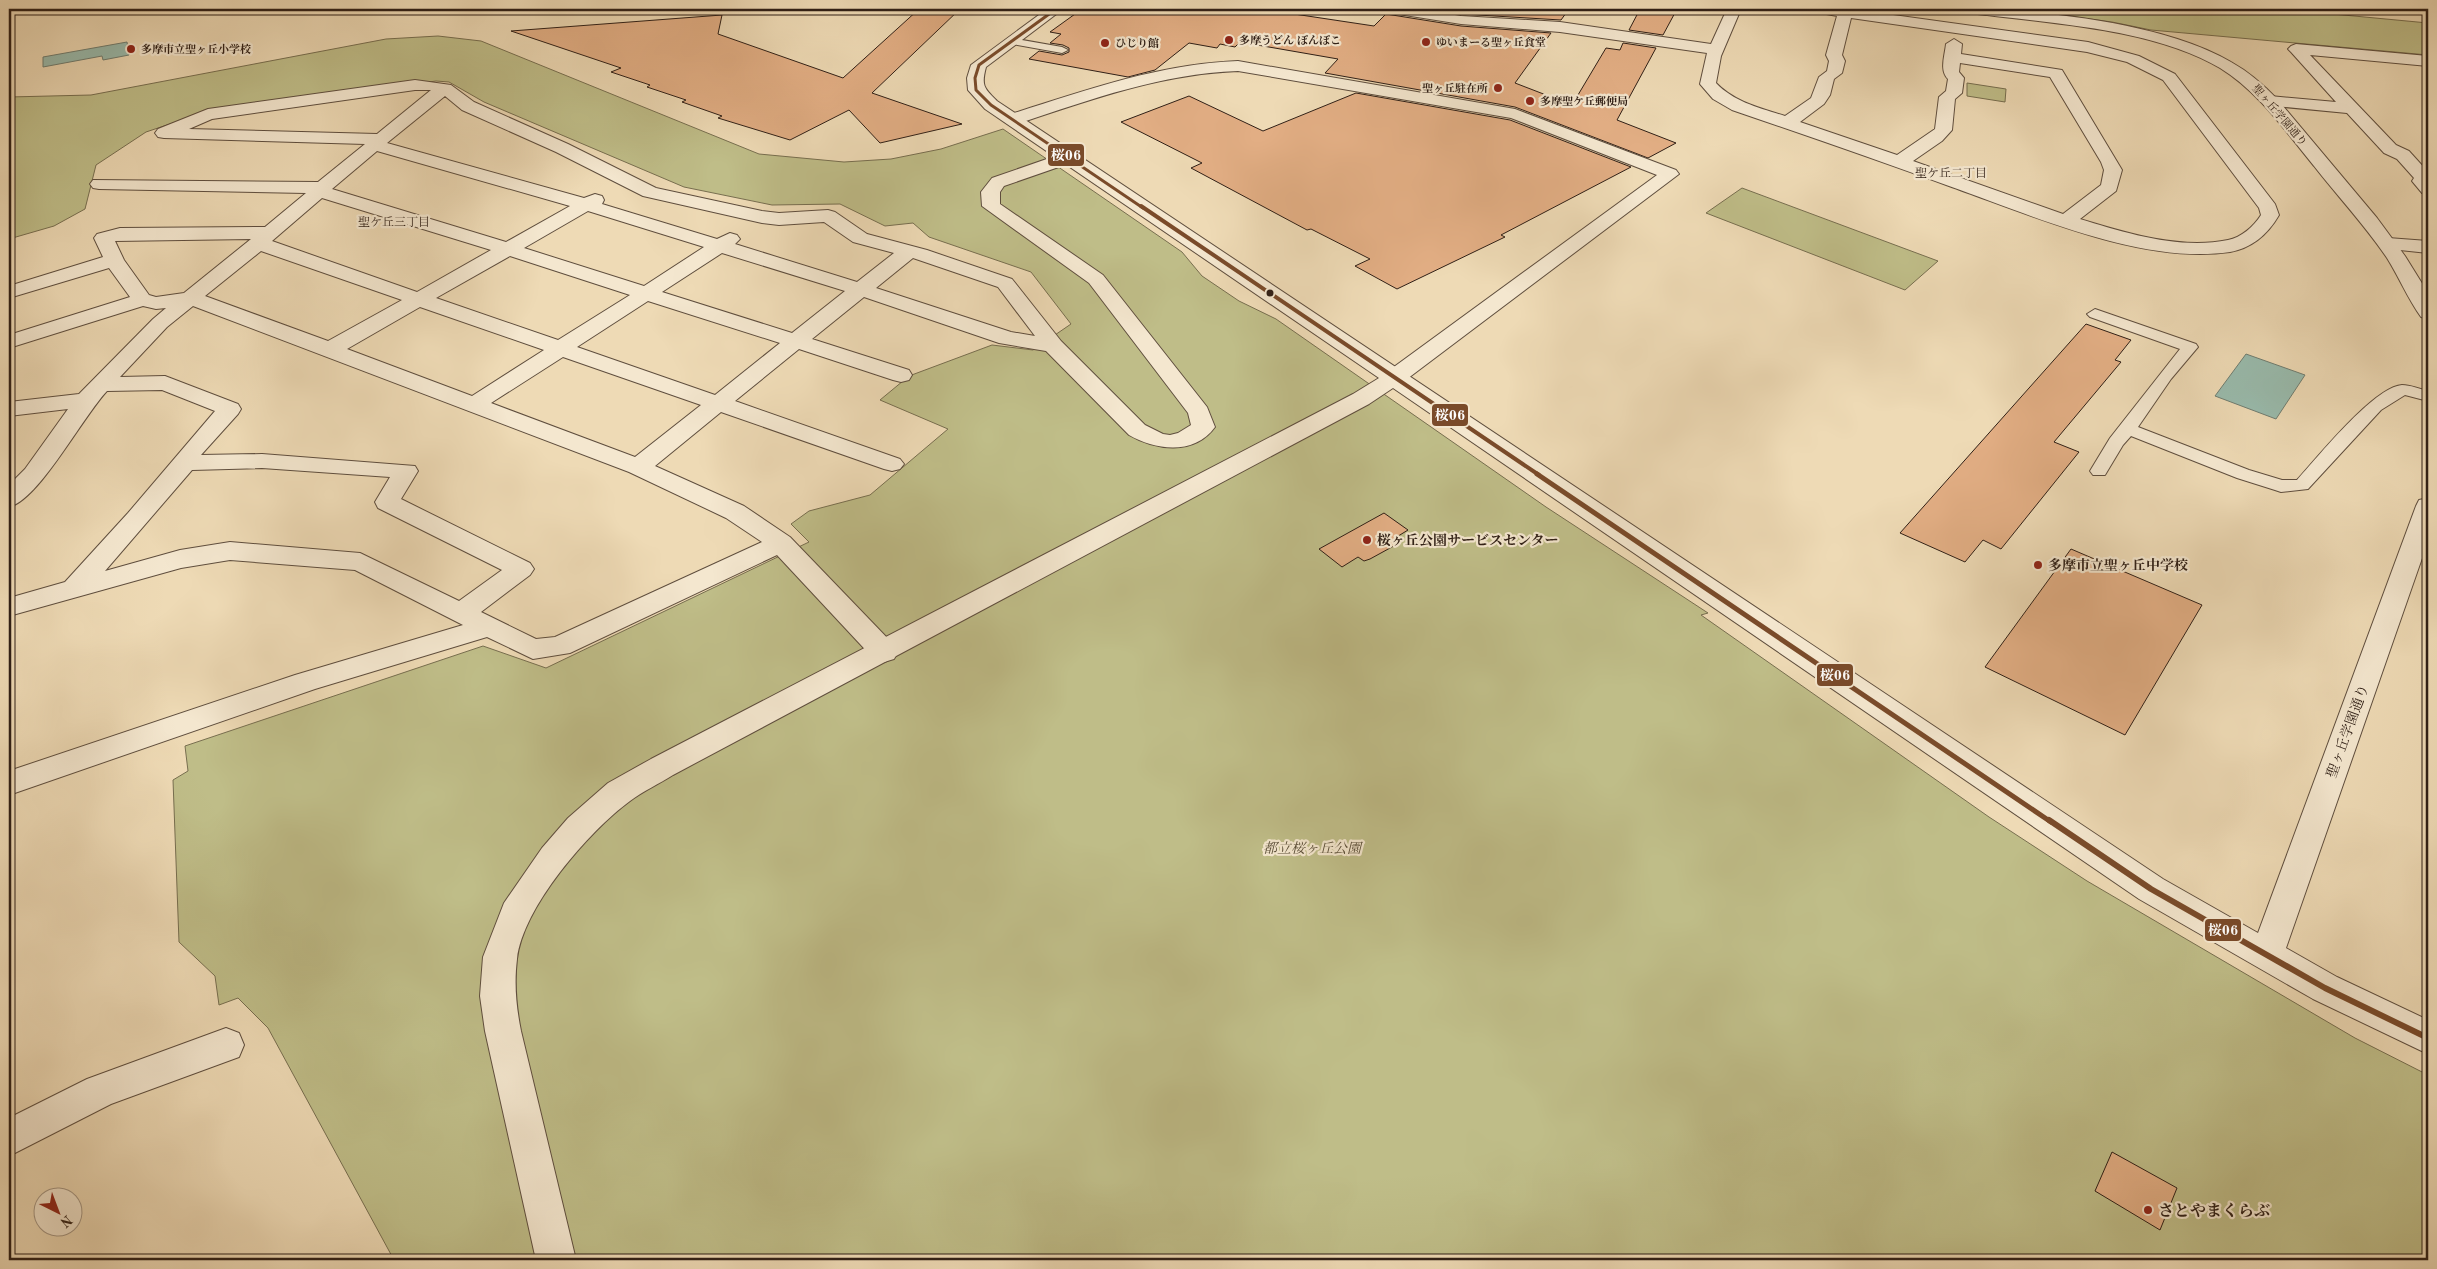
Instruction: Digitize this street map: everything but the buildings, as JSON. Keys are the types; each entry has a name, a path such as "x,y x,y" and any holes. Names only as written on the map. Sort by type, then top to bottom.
{"street":[{"path":"1056,9 979,65 975,78 976,90 982,98 2095,853 2194,915 2325,988 2428,1038"},
{"path":"1392,9 1461,20 1560,27 1717,50"},
{"path":"1734,9 1717,50 1708,77 1708,84 1719,96 1738,106 2096,230 2175,246 2216,247 2244,241 2255,234 2270,215 2268,208 2169,77 2147,65 2112,52 2022,37 1821,9"},
{"name":"聖ヶ丘学園通り","path":"1970,9 2119,30 2187,48 2227,66 2251,82 2270,101 2388,244 2406,270 2428,313"},
{"path":"1787,122 1819,102 1823,95 1827,77 1834,73 1837,61 1834,55 1845,12"},
{"path":"2022,37 2023,16"},
{"path":"1898,162 1936,137 1943,130 1947,97 1954,93 1956,78 1950,73 1957,28"},
{"path":"2428,61 2296,49 2390,149 2403,155 2423,177 2421,181 2428,189"},
{"path":"1951,57 2056,73 2113,170 2110,187 2066,221"},
{"path":"556,1260 503,1031 497,996 500,957 516,913 552,856 579,827 619,792 662,767 884,652 1380,388 1670,174 1516,114 1254,67 1220,66 1179,70 1014,119"},
{"path":"1053,346 1007,338 862,290 378,142 164,133 208,114 416,85 445,88 456,94 468,106 562,148 650,192 762,217 779,219 828,216 860,238 909,251 1004,283 1053,346 1137,430 1152,440 1163,442 1182,440 1203,427 1199,412 1096,278 991,206 990,191 998,182 1070,157"},
{"path":"9,499 34,474 94,392 160,323 422,104 445,88"},
{"path":"2270,101 2351,108"},
{"path":"330,349 627,182"},
{"path":"99,184 320,190 900,375"},
{"path":"473,404 646,294 762,217"},
{"path":"142,300 114,260 104,238 120,234 264,238 420,298 892,464"},
{"path":"2388,244 2428,247"},
{"path":"638,466 909,251"},
{"path":"9,292 114,260"},
{"path":"9,342 142,300 156,303 188,299 207,303 638,466 735,512 781,543 884,652"},
{"path":"9,409 94,392 165,383 230,409 192,450 185,463 75,588"},
{"path":"185,463 262,461 406,471 387,502 521,569 461,613"},
{"name":"聖ヶ丘学園通り","path":"2267,955 2428,506"},
{"path":"9,607 180,559 230,551 360,562 533,649 560,646 781,543"},
{"path":"9,783 305,682 489,627"},
{"path":"9,1138 100,1091 226,1045"}],"lane":[{"path":"1011,41 1062,50"},
{"path":"2095,314 2190,347 2179,358 2150,401 2116,442 2099,471"},
{"path":"2128,429 2281,486 2302,484 2375,406 2403,390 2428,396"}],"green space":[{"path":"2016,9 2280,9 2428,23 2428,55 2151,30 2112,22"},
{"name":"都立桜ヶ丘公園","path":"438,36 481,41 759,154 844,162 891,159 941,149 1003,129 1182,252 1202,276 1239,301 1276,319 1546,507 1708,613 1701,615 1989,817 2087,881 2355,1038 2428,1075 2428,1260 394,1260 268,1028 238,998 219,1005 215,976 179,942 173,780 188,771 185,746 483,646 546,668 809,542 791,524 809,511 870,495 948,429 880,400 909,376 992,345 1033,350 1071,324 1031,272 929,237 913,223 885,226 840,204 772,205 684,187 484,102 449,82 436,81 206,112 146,132 96,165 85,209 54,226 9,239 9,97 91,95 386,39"},
{"path":"1967,83 2006,89 2005,102 1967,96"},
{"path":"1742,188 1938,261 1905,290 1706,213"}],"shaded area":[{"path":"127,42 129,55 103,60 102,56 43,67 43,57"},
{"path":"2246,354 2305,375 2276,419 2215,396"}],"transit line":[{"name":"桜06","path":"1056,9 979,65 975,78 976,90 991,105 2151,889 2325,988 2428,1038"}],"place":[{"name":"多摩うどん ぽんぽこ","path":"1229,40"},
{"name":"ゆいまーる聖ヶ丘食堂","path":"1426,42"},
{"name":"ひじり館","path":"1105,43"},
{"name":"多摩市立聖ヶ丘小学校","path":"131,49"},
{"name":"聖ヶ丘駐在所","path":"1498,88"},
{"name":"多摩聖ケ丘郵便局","path":"1530,101"},
{"name":"桜ヶ丘公園サービスセンター","path":"1367,540"},
{"name":"多摩市立聖ヶ丘中学校","path":"2038,565"},
{"name":"さとやまくらぶ","path":"2148,1210"}],"district":[{"name":"聖ケ丘二丁目","path":"1951,173"},
{"name":"聖ケ丘三丁目","path":"394,222"}]}
